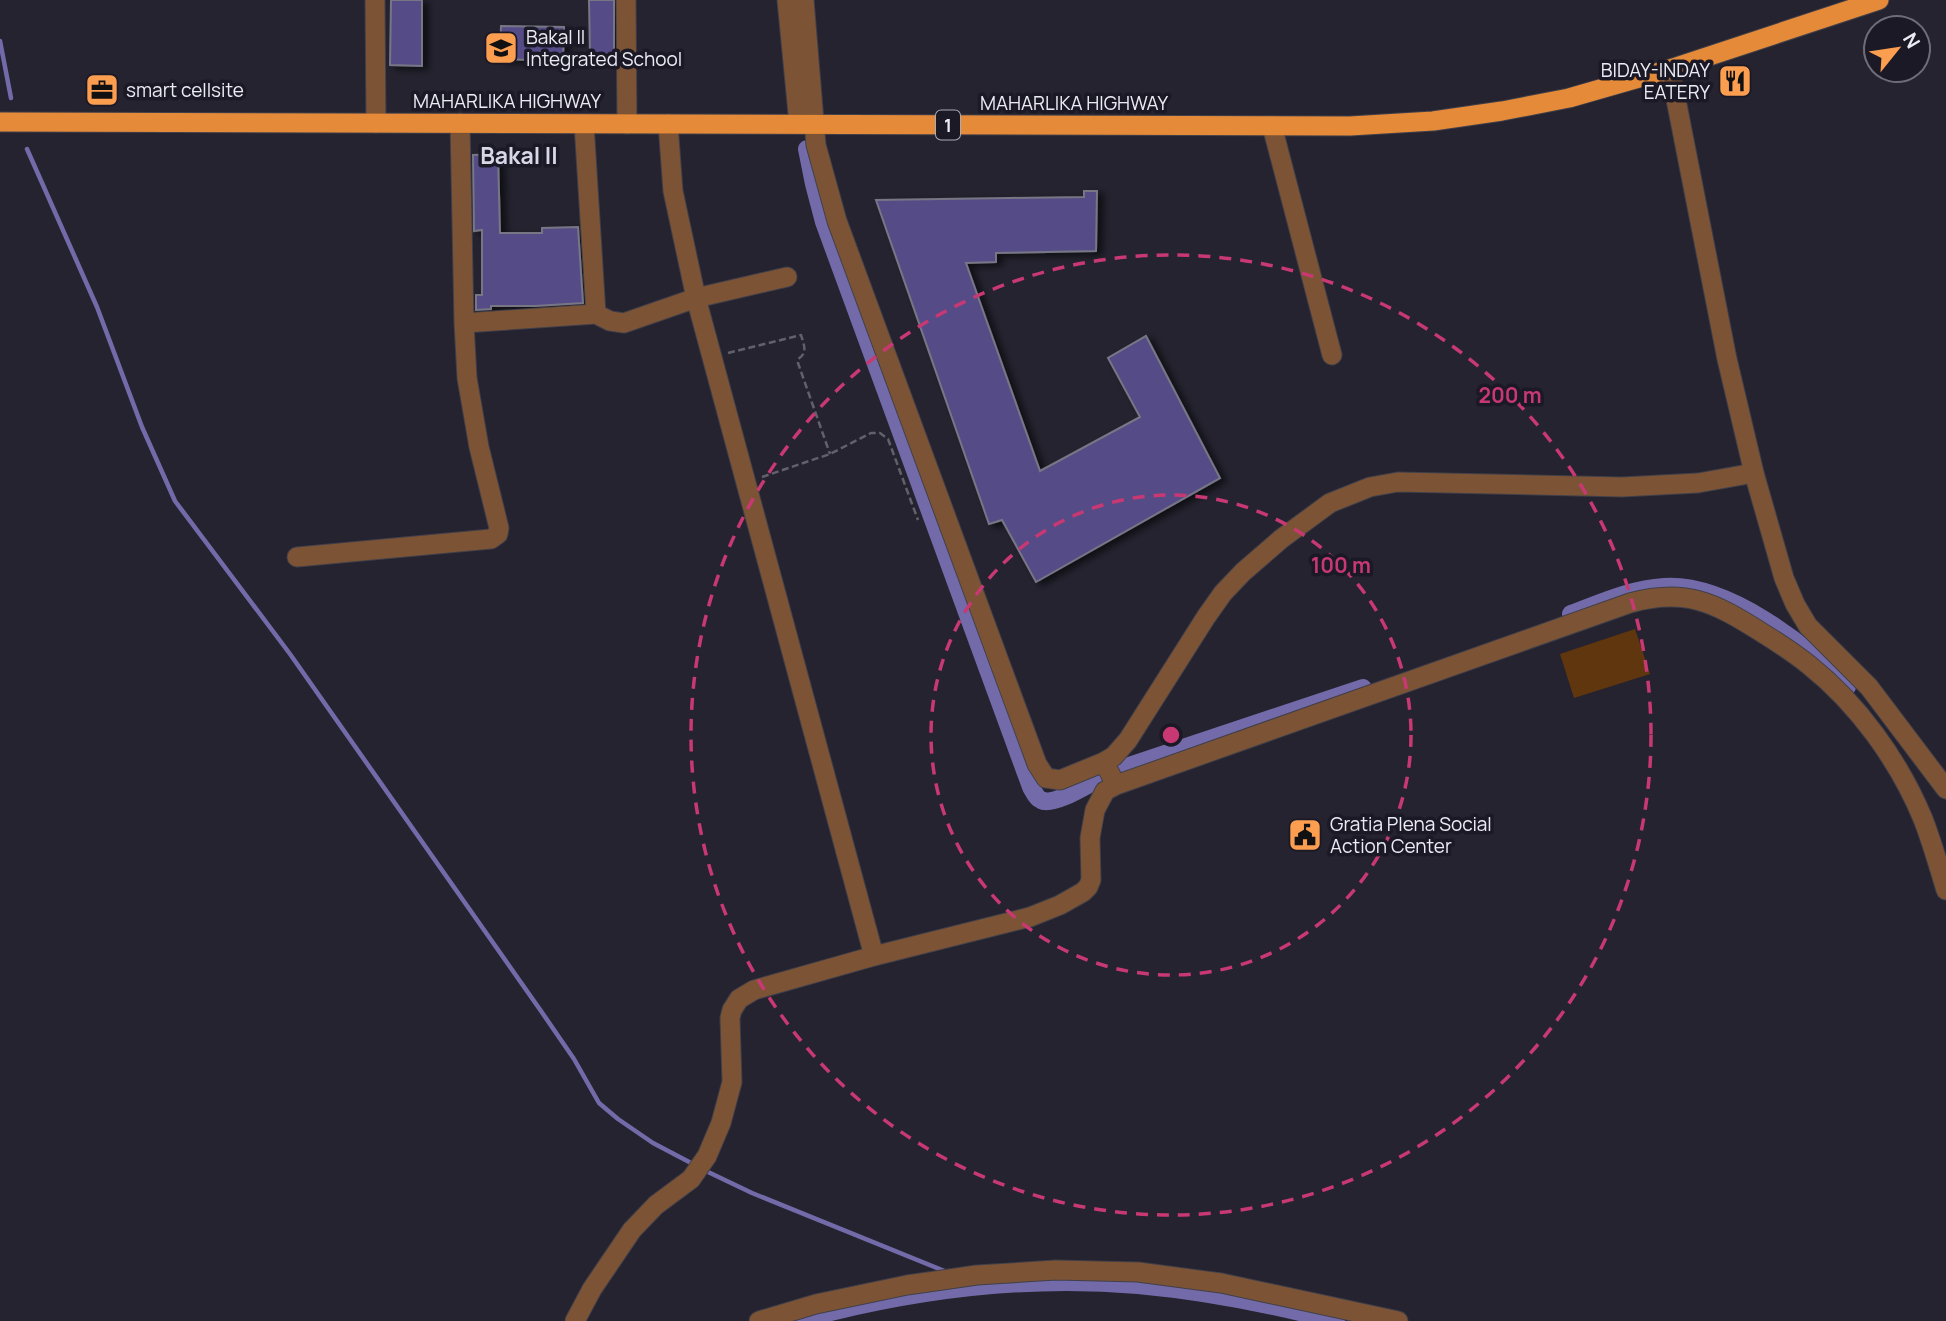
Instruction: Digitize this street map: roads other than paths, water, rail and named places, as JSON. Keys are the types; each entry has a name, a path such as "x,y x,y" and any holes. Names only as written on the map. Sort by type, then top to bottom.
{"highway":[{"name":"MAHARLIKA HIGHWAY","path":"0,122 1350,126 1433,121 1569,98 1670,69 1879,0"}],"street":[{"path":"375,0 376,123"},
{"path":"626,0 627,124"},
{"path":"787,0 807,125 837,221 1037,764 1046,778 1054,780 1077,775 1114,756 1128,740 1206,617 1232,583 1281,539 1337,499 1370,486 1398,482 1622,487 1698,483 1754,473"},
{"path":"804,0 807,125"},
{"path":"1670,69 1727,359 1754,473 1784,578 1800,614 1818,638 1869,687 1946,789"},
{"path":"297,558 491,539 497,536 499,528 470,397 464,323 460,123"},
{"path":"584,124 596,314"},
{"path":"668,124 673,191 696,298 874,956"},
{"path":"1272,126 1332,355"},
{"path":"464,323 596,314 610,321 624,323 696,298 787,277"},
{"path":"575,1321 587,1297 632,1230 656,1205 691,1179 707,1156 721,1123 732,1082 730,1018 735,1004 744,995 874,956 1030,917 1060,905 1088,887 1091,880 1090,838 1095,810 1105,791 1116,785 1630,603 1678,596 1714,605 1809,665 1847,701 1886,751 1910,792 1930,839 1946,890"},
{"path":"1104,762 1116,785"},
{"path":"759,1321 816,1304 896,1287 977,1275 1056,1270 1138,1272 1180,1277 1272,1293 1398,1321"}],"waterway":[{"path":"0,41 11,98"},
{"path":"27,149 97,307 142,427 175,501 290,654 541,1011 574,1059 599,1103 653,1143 693,1164"},
{"path":"807,149 824,222 1031,787 1041,800 1055,800 1104,776"},
{"path":"1571,614 1616,597 1652,588 1688,588 1713,595 1763,619 1810,653 1847,687"},
{"path":"1117,770 1363,688"},
{"path":"706,1171 752,1193 947,1272"},
{"path":"796,1321 837,1310 922,1294 1052,1282 1095,1282 1188,1291 1336,1321"}],"place":[{"name":"Bakal II Integrated School","path":"501,48"},
{"name":"BIDAY-INDAY EATERY","path":"1735,81"},
{"name":"smart cellsite","path":"102,90"},
{"name":"Gratia Plena Social Action Center","path":"1305,835"}],"district":[{"name":"Bakal II","path":"519,155"}]}
